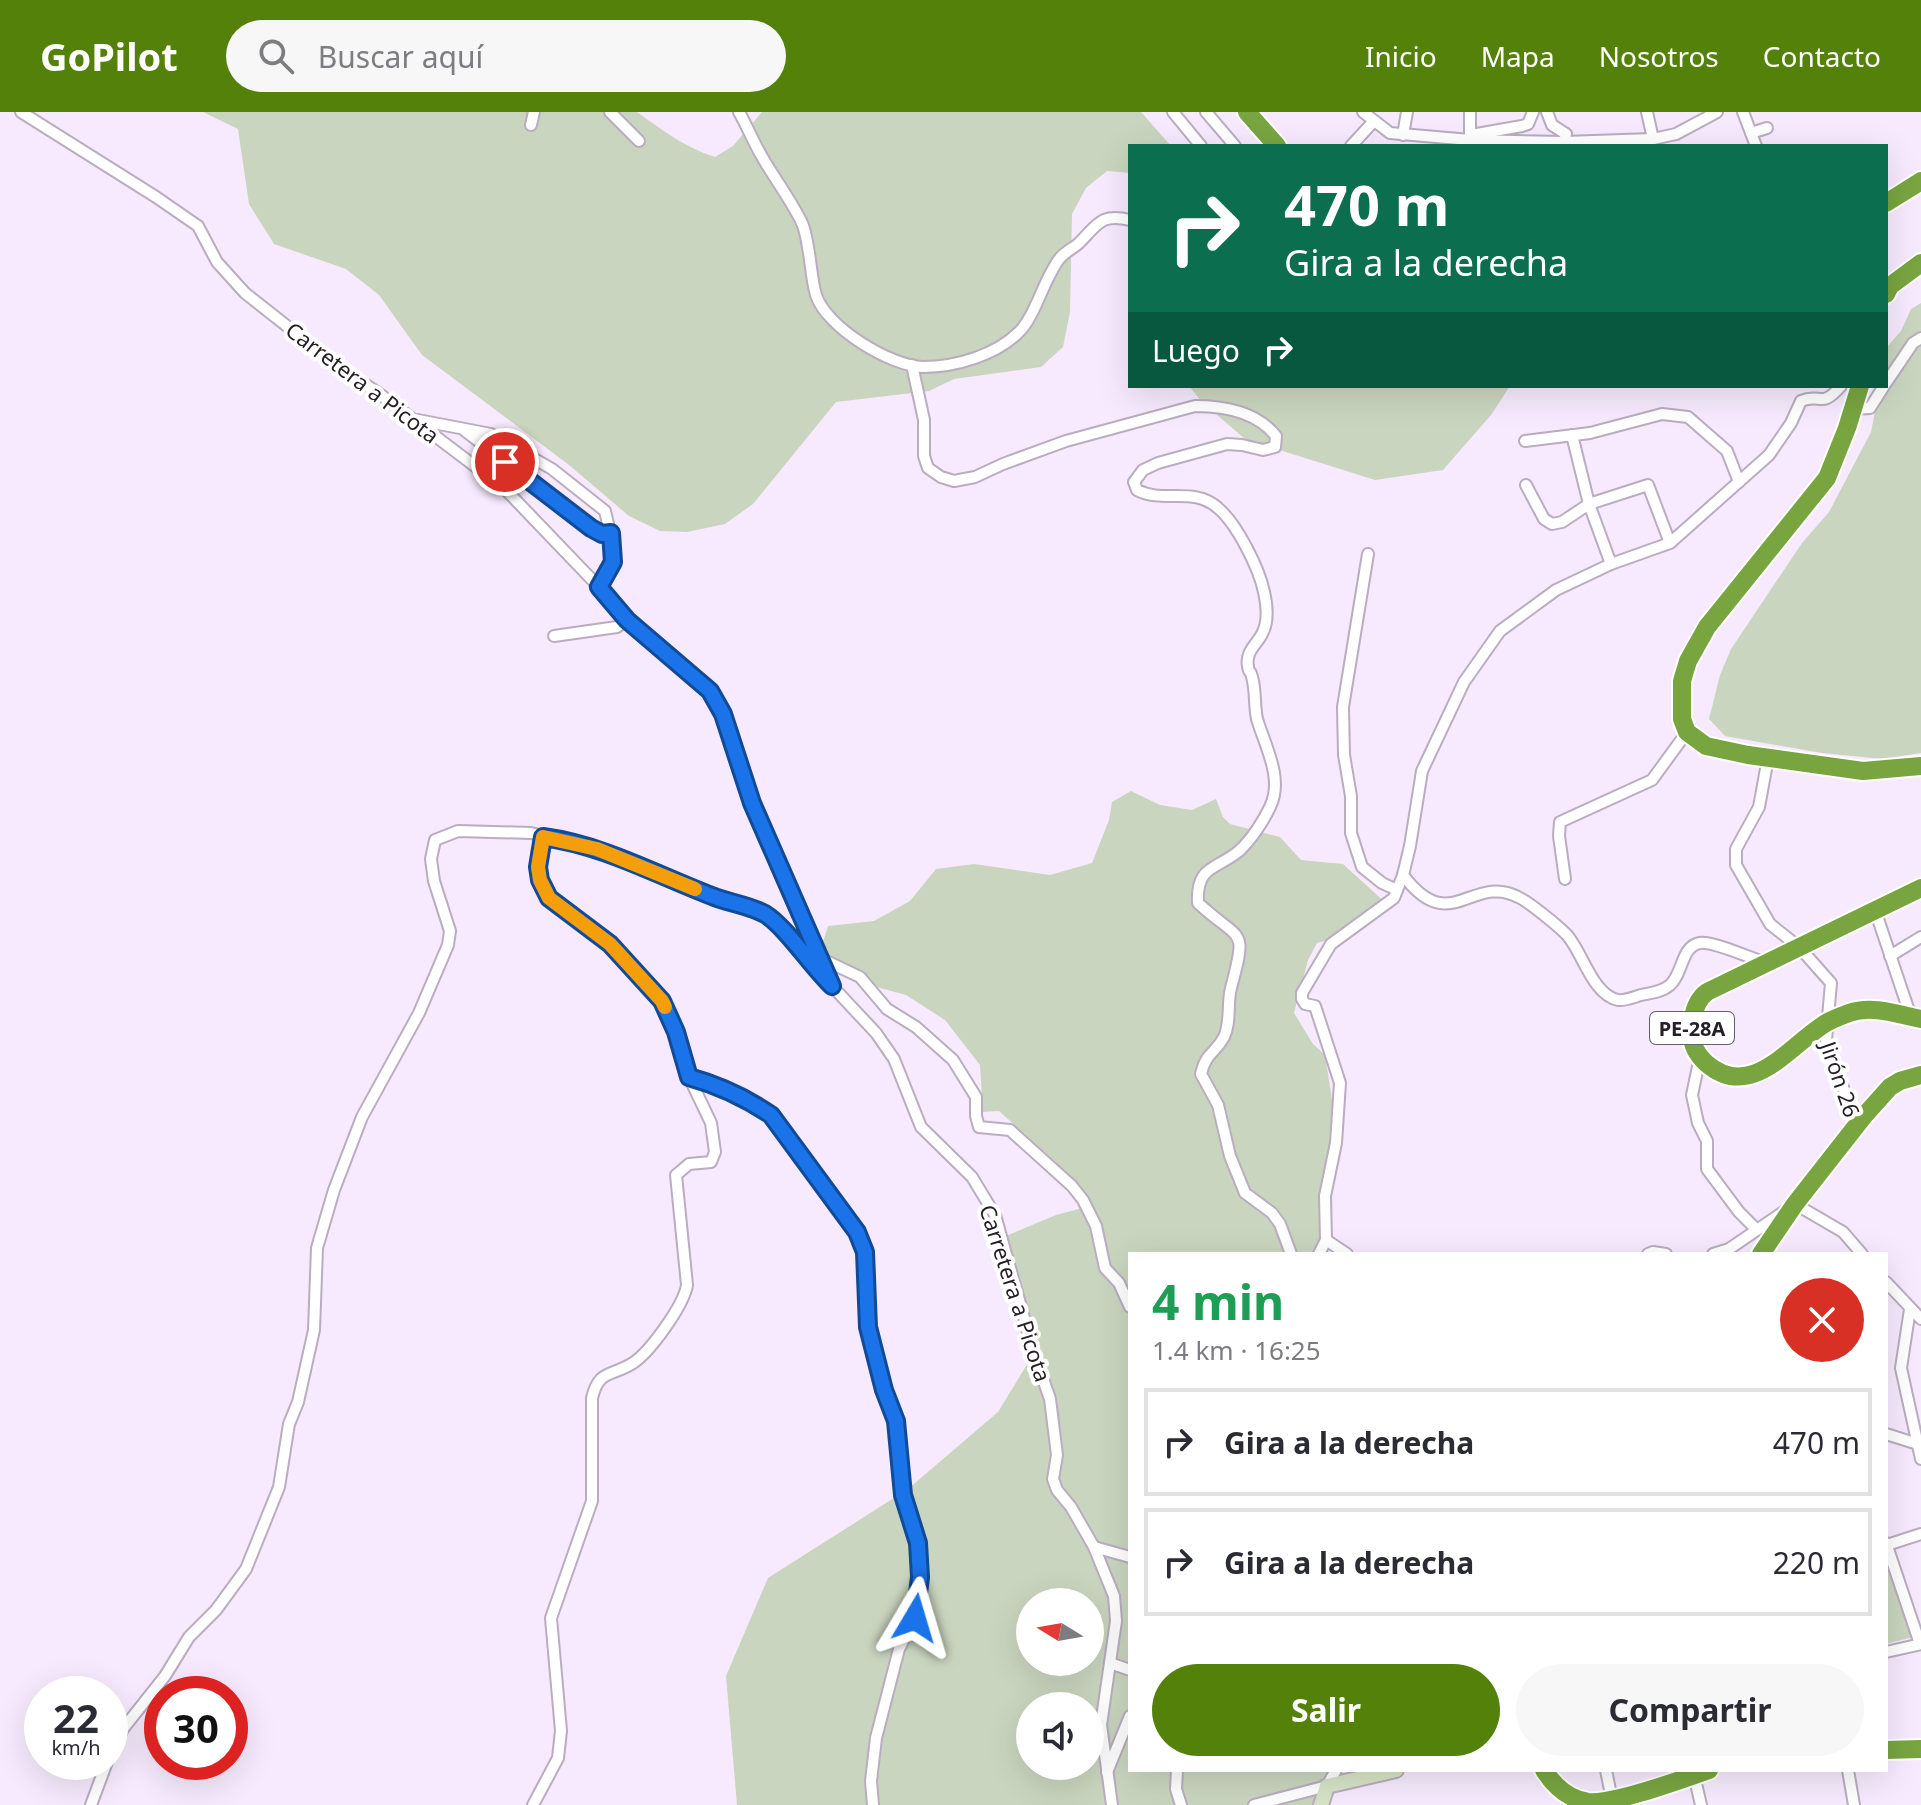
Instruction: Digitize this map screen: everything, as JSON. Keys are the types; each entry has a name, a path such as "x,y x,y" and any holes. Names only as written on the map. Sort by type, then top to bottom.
{"highway":[{"path":"1247,112 1275,144"},
{"path":"1888,202 1921,181"},
{"path":"1888,290 1921,263"},
{"path":"1859,388 1827,478 1707,627 1688,661 1682,681 1682,719 1687,732 1706,746 1863,771 1921,766"},
{"name":"PE-28A","path":"1916,1018 1872,1009 1859,1010 1826,1022 1763,1070 1748,1076 1720,1072 1700,1057 1694,1048 1692,1027 1702,996 1764,962 1800,948 1921,888"},
{"path":"1762,1252 1795,1204 1890,1087 1921,1075"},
{"path":"1888,1750 1921,1749"},
{"path":"1546,1772 1557,1787 1575,1798 1590,1802 1612,1800 1699,1772"}],"street":[{"name":"Carretera a Picota","path":"21,112 198,226 217,262 245,293 505,489 627,620 710,691 723,714 752,803 832,986 876,1033 894,1059 921,1127 972,1177 995,1215 1050,1399 1057,1455 1053,1479 1094,1547 1114,1596 1116,1621 1101,1725 1112,1805"},
{"path":"531,125 534,112"},
{"path":"610,112 639,141"},
{"path":"739,112 760,154 802,223 808,264 822,309 847,334 891,358 912,365 924,367 979,358 1002,346 1022,330 1061,256 1078,244 1091,227 1107,218 1128,220"},
{"path":"1173,112 1199,144"},
{"path":"1206,112 1239,144"},
{"path":"1363,112 1390,133 1430,142 1547,144 1653,139 1676,134 1717,112"},
{"path":"1403,135 1407,112"},
{"path":"1469,141 1470,112"},
{"path":"1547,112 1552,125 1566,134 1564,142"},
{"path":"1647,112 1653,139"},
{"path":"1743,112 1755,144"},
{"path":"1469,141 1528,124 1533,114"},
{"path":"1353,144 1373,122"},
{"path":"1751,133 1767,128"},
{"path":"1888,380 1913,343 1921,338"},
{"path":"912,365 924,420 924,456 928,468 954,481 975,477 1066,441 1195,406 1216,406 1238,411 1261,422 1276,436 1275,447 1268,450 1227,444 1158,463 1143,470 1134,482 1137,490 1145,494 1195,496 1217,507 1237,532 1264,589 1267,619 1247,662 1252,677 1256,715 1273,767 1276,788 1269,810 1249,840 1227,860 1211,866 1201,877 1197,890 1198,903 1223,922 1241,944 1231,988 1226,1033 1206,1056 1201,1074 1218,1105 1230,1156 1245,1193 1272,1213 1280,1224 1290,1252"},
{"path":"1320,1252 1326,1240 1325,1196 1336,1143 1340,1083 1321,1019 1315,1006 1305,1004 1302,993 1331,944 1394,898 1403,875 1422,771 1464,682 1500,631 1528,608 1556,590 1611,564 1670,543 1769,455 1782,439 1801,401 1807,398 1830,399 1839,388"},
{"path":"1854,409 1870,408 1882,388"},
{"path":"1525,441 1572,435 1662,414 1688,417 1727,451 1739,482"},
{"path":"414,420 491,434 552,469 605,511 611,533 613,562 599,587"},
{"path":"462,428 591,528 602,534 611,533"},
{"path":"1572,435 1589,504 1611,564"},
{"path":"1526,485 1547,523 1562,522 1589,504 1648,485 1670,543"},
{"path":"1368,554 1343,707 1344,755 1351,796 1351,833 1362,867 1397,890"},
{"path":"554,636 617,627 627,620"},
{"path":"1565,879 1560,822 1652,780 1687,732"},
{"name":"Jirón 26","path":"1768,758 1759,807 1738,841 1736,865 1770,924 1800,948 1831,983 1826,1040 1857,1126"},
{"path":"128,1723 165,1676 189,1637 216,1610 246,1569 279,1487 289,1424 298,1402 314,1330 317,1248 334,1190 362,1117 419,1013 448,945 450,931 434,881 431,859 435,840 458,831 531,833 597,849 717,898 764,913 778,924 832,986"},
{"path":"533,1805 558,1758 561,1731 551,1618 592,1501 592,1398 595,1385 601,1377 636,1362 686,1295 676,1175 689,1164 711,1162 715,1152 711,1123 689,1077 676,1032 662,1001 610,944 549,898 540,880 538,867 543,837"},
{"path":"1403,875 1416,893 1426,901 1438,904 1489,892 1518,897 1567,935 1591,976 1615,1000 1664,989 1678,977 1692,946 1703,942 1764,962"},
{"path":"1875,910 1916,1018"},
{"path":"1890,956 1921,937"},
{"path":"820,958 860,977 887,1009 916,1027 953,1060 976,1097 979,1127 1010,1130 1072,1186 1096,1226 1105,1268 1119,1283 1128,1303"},
{"path":"1700,1057 1692,1095 1698,1123 1707,1141 1707,1169 1739,1212 1757,1230"},
{"path":"689,1077 711,1083 754,1103 771,1115 857,1232 865,1252 868,1327 884,1390 896,1421 903,1495 918,1543 920,1577 915,1618 899,1649 876,1738 871,1781 873,1805"},
{"path":"1719,1252 1729,1249 1795,1204 1843,1232 1860,1252"},
{"path":"1326,1240 1344,1252"},
{"path":"1888,1284 1921,1319"},
{"path":"1910,1309 1901,1368 1921,1459"},
{"path":"1888,1435 1919,1444"},
{"path":"1888,1543 1921,1534"},
{"path":"1094,1547 1128,1556"},
{"path":"1888,1550 1920,1644 1888,1652"},
{"path":"1116,1621 1128,1624"},
{"path":"1110,1663 1128,1669"},
{"path":"1107,1774 1128,1721"},
{"path":"1177,1772 1176,1789 1181,1805"},
{"path":"1321,1805 1335,1772"},
{"path":"1254,1805 1387,1772"},
{"path":"1606,1772 1612,1800"},
{"path":"1699,1772 1701,1805"},
{"path":"1848,1772 1854,1805"},
{"path":"91,1805 100,1780"}],"green space":[{"path":"203,112 637,112 684,144 715,157 733,146 762,112 1141,112 1169,144 1128,144 1128,173 1107,171 1086,188 1072,214 1070,312 1063,347 1041,367 954,379 929,391 836,402 753,504 725,524 687,532 660,531 629,516 569,465 422,355 379,295 346,269 274,244 249,204 238,129"},
{"path":"1921,303 1921,753 1883,759 1822,753 1725,736 1709,719 1720,675 1731,649 1802,543 1829,512 1871,432 1880,388 1888,388 1888,346 1901,331 1911,309"},
{"path":"1191,388 1509,388 1491,415 1443,470 1375,480 1245,439 1202,402"},
{"path":"1131,791 1160,805 1192,810 1216,799 1223,817 1230,824 1280,837 1301,860 1343,864 1388,905 1346,935 1317,943 1308,960 1294,1013 1313,1044 1325,1055 1334,1112 1322,1252 1128,1252 1128,1772 1330,1772 1314,1805 737,1805 726,1676 768,1578 908,1489 998,1412 1034,1353 1001,1238 1056,1215 1090,1206 1056,1162 999,1111 983,1112 980,1065 945,1020 906,995 873,986 820,958 815,945 824,939 828,926 874,921 910,901 936,869 974,864 1050,875 1092,863 1109,820 1112,802"},
{"path":"1888,1554 1913,1637 1888,1643"}],"slow traffic":[{"path":"665,1007 623,956 586,923 549,898 540,880 538,867 543,837 597,849 695,889"}],"route":[{"path":"505,462 591,528 602,534 611,533 613,562 599,587 627,620 710,691 723,714 752,803 832,986 778,924 764,913 717,898 597,849 543,837 538,867 540,880 549,898 610,944 662,1001 676,1032 689,1077 711,1083 754,1103 771,1115 857,1232 865,1252 868,1327 884,1390 896,1421 903,1495 918,1543 920,1577 915,1618"}]}
